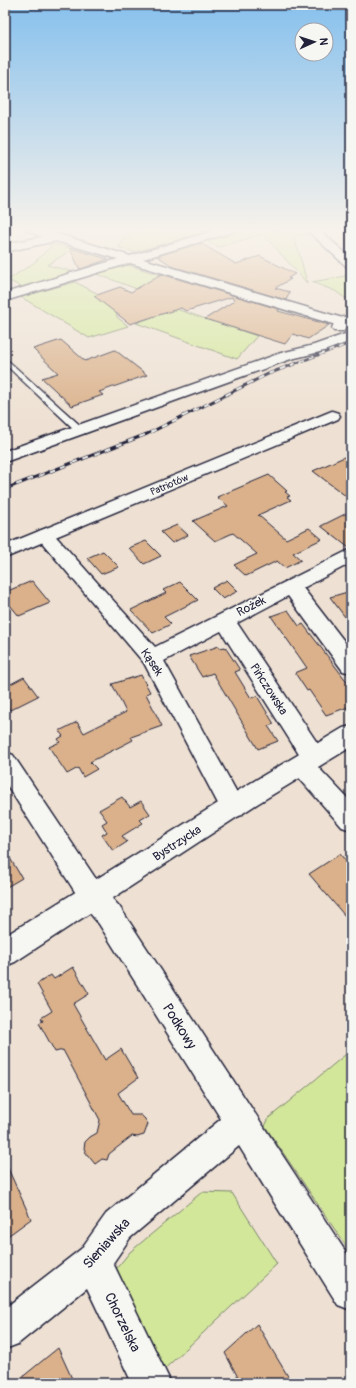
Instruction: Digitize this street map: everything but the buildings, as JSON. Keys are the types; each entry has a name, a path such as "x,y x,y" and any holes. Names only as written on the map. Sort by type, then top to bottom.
{"street":[{"path":"242,295 346,328"},
{"path":"5,457 286,356 314,349 346,328"},
{"name":"Patriotów","path":"5,552 332,416"},
{"name":"Kąsek","path":"45,535 152,658 233,807"},
{"name":"Rożek","path":"152,658 351,556"},
{"path":"291,586 351,665"},
{"name":"Pińczowska","path":"224,620 308,761 351,819"},
{"name":"Bystrzycka","path":"5,952 233,807 351,736"},
{"name":"Podkowy","path":"5,762 93,897 109,915 241,1123 351,1292"},
{"name":"Sieniawska","path":"5,1331 93,1261 118,1226 241,1123"},
{"name":"Chorzelska","path":"93,1261 152,1383"}],"lane":[{"path":"5,360 80,430"}],"green space":[{"path":"29,295 100,295 120,305 116,310 117,317 128,326 89,338 21,297"},
{"path":"340,295 351,295 351,297 345,298"},
{"path":"176,309 257,336 237,359 136,323"},
{"path":"351,1050 351,1241 346,1246 265,1126 269,1118"},
{"path":"202,1192 232,1193 277,1264 158,1375 111,1275 130,1252"}],"railway":[{"path":"291,365 351,343"},
{"path":"5,489 147,434 268,374 294,364"}]}
